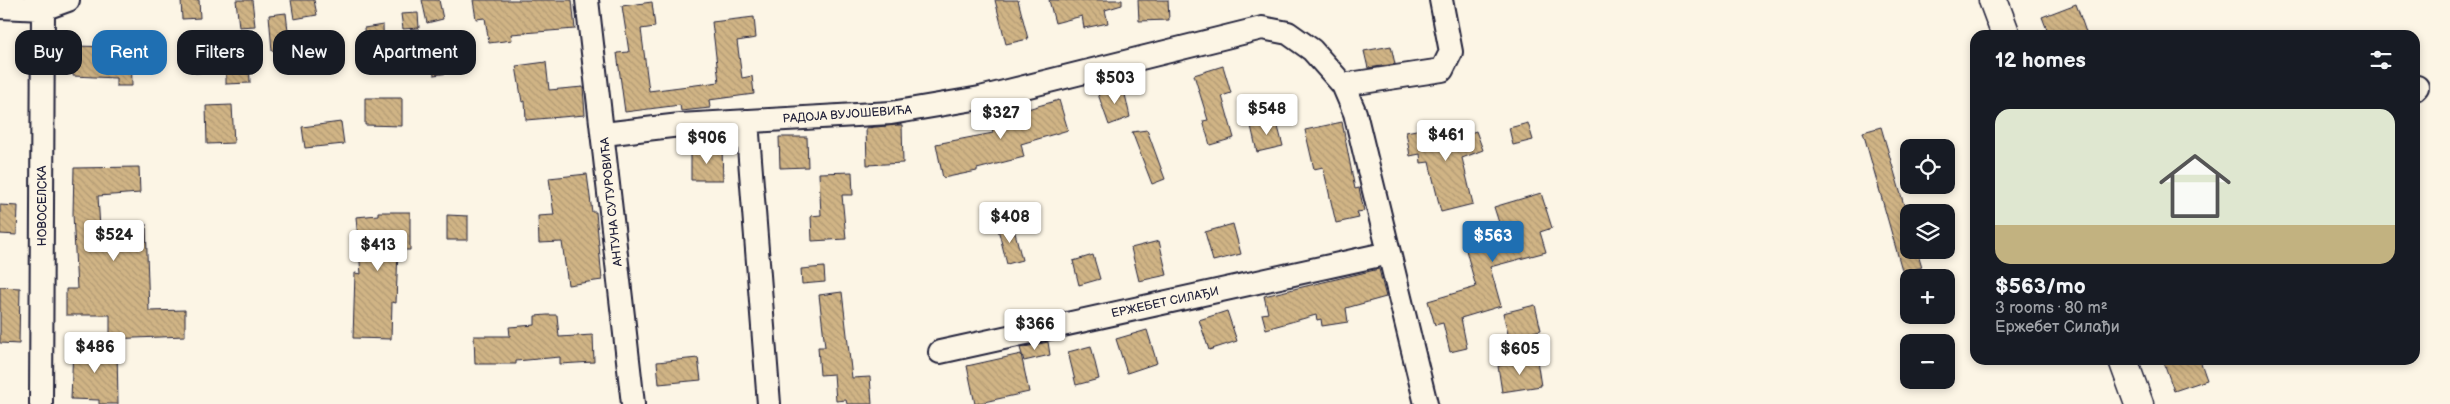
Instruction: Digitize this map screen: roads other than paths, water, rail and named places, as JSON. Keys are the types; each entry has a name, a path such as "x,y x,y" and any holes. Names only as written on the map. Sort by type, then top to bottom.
{"street":[{"path":"0,7 43,8 68,0"},
{"name":"АНТУНА СУТУРОВИЋА","path":"587,0 604,134 633,404"},
{"path":"1426,404 1374,184 1355,113 1343,84 1442,70 1450,52 1441,0"},
{"path":"1993,0 2004,30"},
{"name":"НОВОСЕЛСКА","path":"41,404 43,8"},
{"name":"РАДОЈА ВУЈОШЕВИЋА","path":"604,134 747,121 891,113 980,98 1108,68 1262,28 1288,33 1312,50 1343,84"},
{"path":"747,121 768,404"},
{"name":"ЕРЖЕБЕТ СИЛАЂИ","path":"940,352 1389,253"},
{"path":"2125,365 2139,404"}]}
